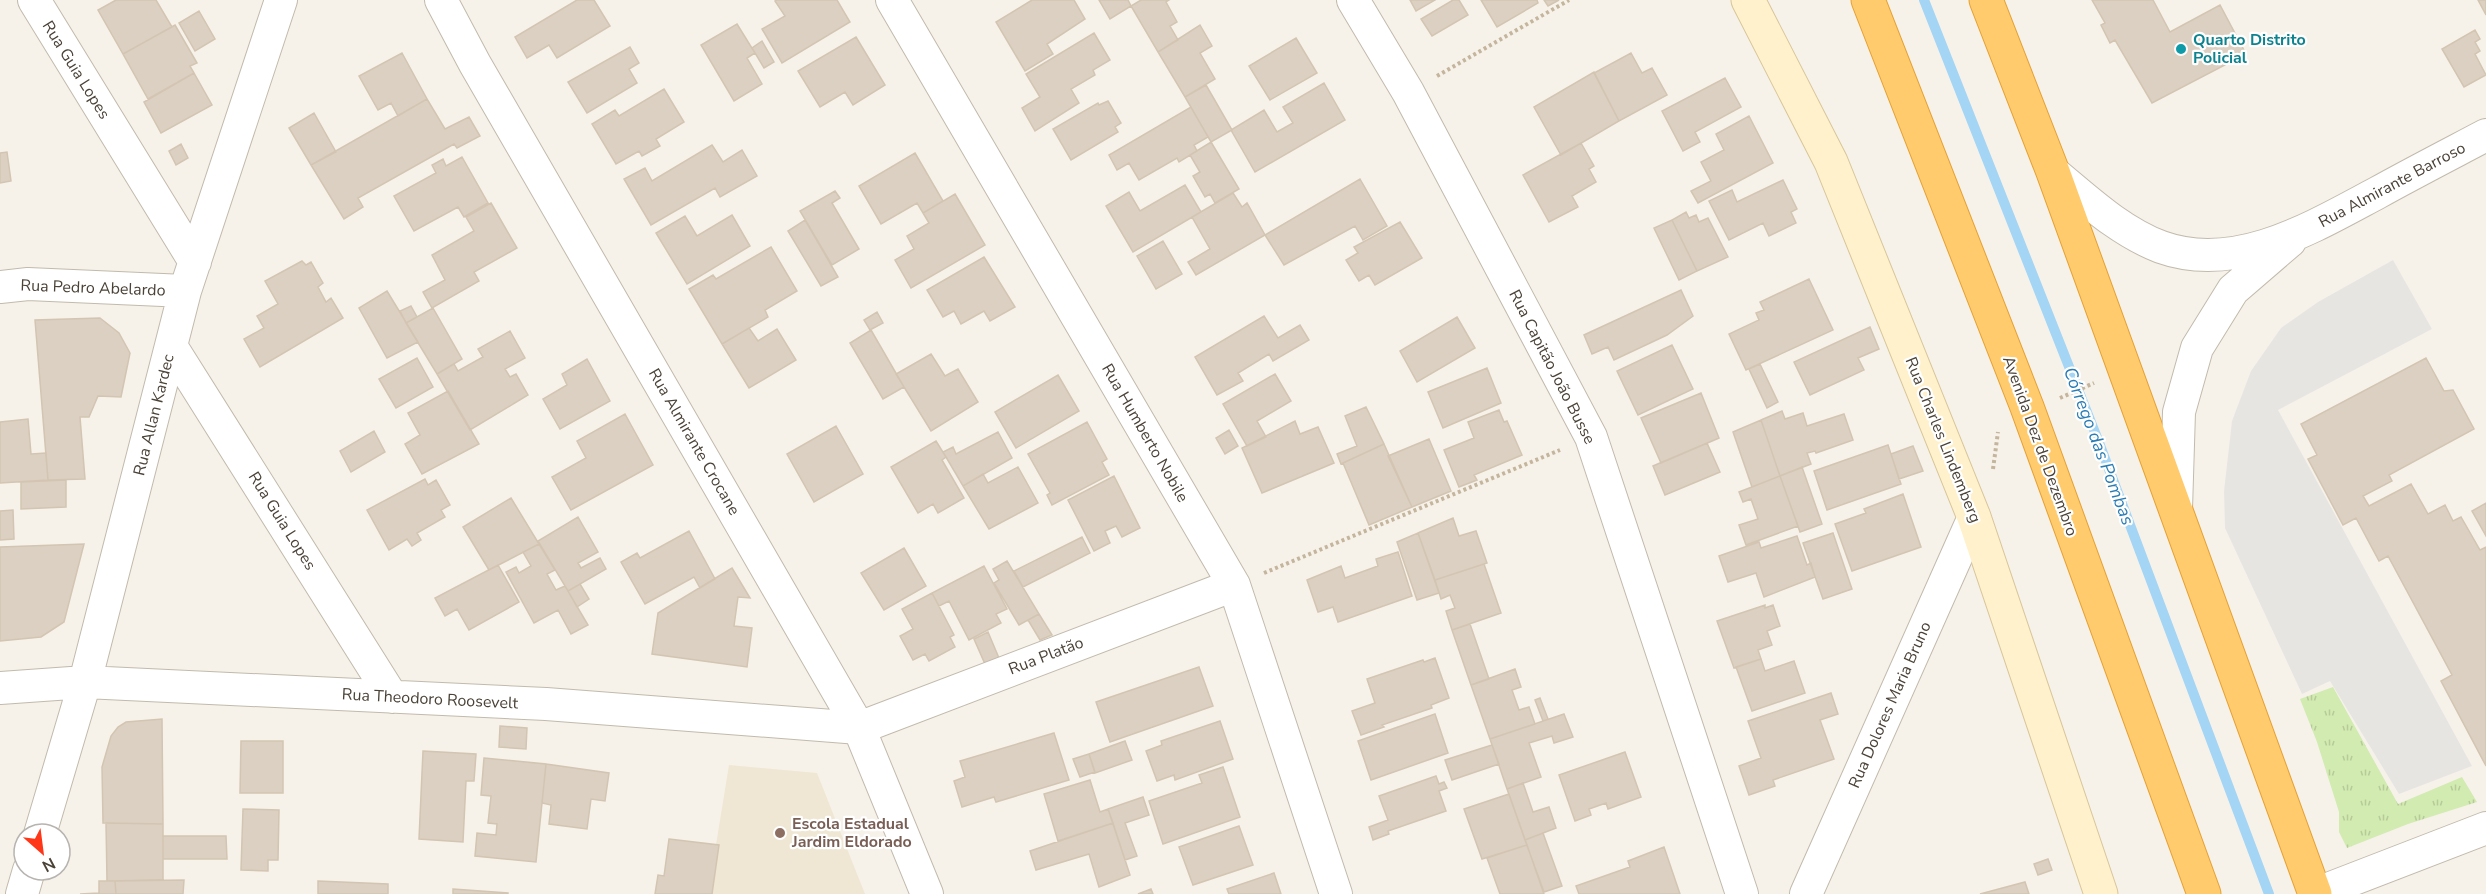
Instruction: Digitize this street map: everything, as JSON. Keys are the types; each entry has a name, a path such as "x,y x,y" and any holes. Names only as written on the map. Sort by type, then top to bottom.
{"highway":[{"name":"Avenida Dez de Dezembro","path":"1868,0 2026,407 2204,894"},
{"path":"1986,0 2052,172 2315,894"}],"street":[{"name":"Rua Guia Lopes","path":"33,0 195,262"},
{"name":"Rua Allan Kardec","path":"44,822 85,682 185,291 281,0"},
{"name":"Rua Almirante Crocane","path":"441,0 475,64 859,728 927,894"},
{"name":"Rua Humberto Nobile","path":"892,0 1234,585 1336,894"},
{"name":"Rua Capitão João Busse","path":"1353,0 1408,92 1591,438 1742,894"},
{"name":"Rua Charles Lindemberg","path":"1748,0 1831,162 1974,517 2101,894"},
{"name":"Rua Almirante Barroso","path":"2176,509 2179,412 2197,348 2233,290 2298,235 2486,135"},
{"name":"Rua Almirante Barroso","path":"2052,172 2115,224 2162,247 2201,255 2236,252 2298,235"},
{"name":"Rua Pedro Abelardo","path":"0,287 28,284 185,291"},
{"name":"Rua Guia Lopes","path":"171,346 392,697"},
{"name":"Rua Dolores Maria Bruno","path":"1806,894 1974,517"},
{"name":"Rua Platão","path":"859,728 1234,585"},
{"name":"Rua Theodoro Roosevelt","path":"0,688 85,682 546,704 859,728"},
{"path":"2315,894 2486,828"}],"path":[{"path":"1408,92 1569,0"},
{"path":"2059,398 2094,383"},
{"path":"1993,475 1996,439 2002,423"},
{"path":"1234,585 1591,438"}],"shaded area":[{"path":"2393,260 2432,329 2278,410 2472,766 2399,794 2330,681 2302,694 2225,528 2224,491 2232,421 2251,371 2281,328 2318,302"},
{"name":"Escola Estadual Jardim Eldorado","path":"729,765 817,773 865,894 708,894"}],"green space":[{"path":"2333,687 2398,804 2462,777 2477,802 2408,824 2347,848 2339,832 2339,812 2317,742 2300,699"}],"building":[{"path":"116,0 156,0 172,27 123,54 98,10"},
{"path":"577,0 594,0 610,26 557,58 549,45 527,58 515,37"},
{"path":"837,0 850,22 782,63 762,29 785,16 775,1"},
{"path":"1032,0 1074,0 1085,19 1047,44 1053,54 1025,71 996,22"},
{"path":"1099,0 1128,0 1131,6 1110,19"},
{"path":"1141,0 1169,0 1166,2 1177,22 1170,26 1178,40 1158,52 1131,6"},
{"path":"1410,0 1435,0 1416,11"},
{"path":"1453,0 1459,0 1468,15 1432,36 1421,19"},
{"path":"1481,0 1537,0 1538,3 1497,27"},
{"path":"1544,0 1559,0 1548,6"},
{"name":"Quarto Distrito Policial","path":"2092,0 2153,0 2170,32 2220,5 2246,54 2152,103 2115,40 2110,43 2101,25 2105,23"},
{"path":"2478,0 2486,0 2486,15"},
{"path":"199,11 215,39 195,51 179,23"},
{"path":"737,24 755,53 747,58 762,84 734,101 701,45"},
{"path":"175,25 197,63 190,66 194,73 148,99 123,54"},
{"path":"1200,25 1212,46 1200,53 1215,79 1185,97 1158,52"},
{"path":"2475,30 2480,39 2475,42 2480,51 2475,54 2486,75 2464,87 2442,49"},
{"path":"1094,33 1110,60 1093,70 1095,75 1071,89 1079,103 1035,131 1022,108 1040,97 1026,74"},
{"path":"856,37 885,85 853,105 845,92 820,107 798,71"},
{"path":"1296,38 1317,73 1270,100 1249,66"},
{"path":"762,41 774,62 764,68 752,48"},
{"path":"630,47 639,63 629,69 637,83 587,113 568,82"},
{"path":"402,53 427,99 398,116 391,103 378,110 359,76"},
{"path":"1631,53 1642,73 1652,68 1667,95 1619,121 1594,73"},
{"path":"1594,72 1619,121 1561,155 1534,107"},
{"path":"194,73 212,105 161,133 144,102"},
{"path":"1725,78 1741,107 1695,132 1700,142 1683,151 1662,111"},
{"path":"1324,83 1345,120 1255,172 1231,130 1264,110 1277,132 1293,123 1283,107"},
{"path":"1206,85 1232,130 1211,142 1185,97"},
{"path":"664,89 684,122 656,139 660,146 642,156 639,151 616,164 592,124 615,110 619,116"},
{"path":"427,99 445,129 469,117 480,136 457,148 454,144 358,198 363,207 344,219 311,165"},
{"path":"1108,101 1121,123 1115,127 1118,132 1071,160 1053,129 1098,103 1099,105"},
{"path":"1191,107 1208,137 1194,145 1197,151 1179,162 1177,158 1139,180 1129,163 1117,170 1109,155"},
{"path":"314,113 336,152 311,165 289,128"},
{"path":"1749,116 1773,163 1698,203 1691,191 1711,181 1701,162 1724,150 1716,134"},
{"path":"1211,142 1239,189 1215,203 1210,194 1205,197 1193,176 1200,172 1190,155"},
{"path":"1581,143 1594,166 1589,169 1596,182 1572,196 1578,207 1549,222 1523,175"},
{"path":"181,144 188,158 176,165 169,151"},
{"path":"712,145 723,162 742,150 757,176 720,197 715,188 651,225 624,179 645,168 652,181"},
{"path":"7,152 11,181 0,183 0,153"},
{"path":"915,153 943,201 923,213 917,203 881,224 859,186"},
{"path":"462,157 488,203 464,217 458,207 414,231 394,196 436,173 432,165 443,159 446,166"},
{"path":"1360,179 1387,226 1363,240 1355,226 1284,265 1265,235"},
{"path":"1783,180 1797,209 1791,212 1796,223 1769,236 1763,223 1729,240 1709,201 1732,190 1737,202"},
{"path":"1185,185 1201,212 1133,252 1106,206 1129,192 1140,211"},
{"path":"835,191 840,198 832,203 859,249 832,265 800,211"},
{"path":"1233,193 1242,207 1247,203 1265,235 1196,275 1188,262 1210,249 1192,217"},
{"path":"955,194 985,245 911,288 895,260 914,249 907,236 929,223 923,213"},
{"path":"491,203 517,248 474,272 479,281 432,308 423,292 445,280 432,255 474,231 466,217"},
{"path":"1686,212 1689,218 1696,215 1699,222 1708,218 1728,257 1697,271 1672,220"},
{"path":"732,215 750,246 687,284 656,233 685,216 697,236"},
{"path":"805,220 838,277 821,286 788,231"},
{"path":"1672,220 1697,271 1679,280 1654,228"},
{"path":"1400,222 1422,258 1375,285 1369,275 1359,281 1346,260 1358,253 1354,247"},
{"path":"1163,241 1182,274 1156,289 1137,256"},
{"path":"771,247 797,291 765,310 768,317 722,344 689,289 713,275 716,279"},
{"path":"984,257 1015,307 990,321 984,311 961,324 954,311 943,317 927,290"},
{"path":"302,261 306,265 311,262 323,283 318,287 326,302 331,298 343,318 260,367 244,339 264,328 257,316 278,304 265,281"},
{"path":"1809,279 1833,330 1746,370 1729,334 1759,320 1756,313 1764,310 1760,302"},
{"path":"1681,290 1693,316 1667,335 1614,360 1608,347 1592,354 1584,335"},
{"path":"387,291 418,342 387,358 359,308"},
{"path":"411,306 417,317 406,323 400,311"},
{"path":"433,308 462,359 437,374 406,323"},
{"path":"877,312 883,323 870,330 864,320"},
{"path":"1264,316 1278,338 1300,325 1309,340 1273,361 1269,354 1238,373 1243,381 1217,395 1195,357"},
{"path":"1457,317 1475,348 1417,382 1400,351"},
{"path":"100,318 119,333 130,353 121,397 98,396 89,417 80,417 85,479 48,480 35,320"},
{"path":"1870,327 1879,349 1858,358 1864,370 1810,395 1794,362"},
{"path":"749,328 758,341 777,329 796,360 749,388 722,344"},
{"path":"871,330 904,387 883,399 850,343"},
{"path":"510,331 525,358 505,369 510,377 516,374 528,395 470,430 437,374 454,364 458,371 483,357 478,349"},
{"path":"1672,345 1693,389 1638,415 1617,371"},
{"path":"931,354 945,376 958,369 978,402 931,431 896,374"},
{"path":"417,358 433,387 396,408 379,379"},
{"path":"2426,358 2444,391 2453,390 2474,429 2389,475 2392,481 2363,496 2369,506 2411,484 2428,514 2445,505 2453,521 2461,517 2480,550 2486,547 2486,766 2441,681 2452,675 2388,556 2379,561 2356,518 2343,525 2308,459 2317,455 2301,424"},
{"path":"2426,358 2444,391 2453,390 2474,429 2389,475 2392,481 2363,496 2369,506 2411,484 2428,514 2445,505 2453,521 2461,517 2480,550 2486,547 2486,766 2441,681 2452,675 2388,556 2379,561 2356,518 2343,525 2308,459 2317,455 2301,424"},
{"path":"587,359 610,401 560,429 543,399 567,385 562,374"},
{"path":"1760,364 1778,402 1767,408 1749,369"},
{"path":"1487,368 1501,403 1443,428 1428,392"},
{"path":"1275,374 1291,401 1257,421 1266,437 1247,446 1223,404"},
{"path":"1058,375 1079,411 1016,448 995,412"},
{"path":"448,391 479,444 422,474 405,444 420,435 408,413"},
{"path":"1701,393 1719,438 1661,463 1641,418"},
{"path":"1366,407 1384,444 1341,464 1337,454 1357,446 1345,416"},
{"path":"1499,410 1504,422 1507,421 1522,455 1474,475 1477,480 1459,487 1444,450 1474,438 1468,422"},
{"path":"1782,411 1785,419 1803,413 1807,426 1844,414 1853,440 1816,453 1815,451 1807,453 1811,464 1780,476 1761,420"},
{"path":"625,414 653,465 571,510 552,477 586,458 577,441"},
{"path":"28,419 31,454 46,453 48,480 0,483 0,422"},
{"path":"1761,420 1780,476 1752,487 1733,432"},
{"path":"1295,421 1300,434 1318,427 1334,463 1262,493 1242,448"},
{"path":"1087,422 1107,459 1102,462 1109,475 1052,505 1047,495 1050,493 1028,454"},
{"path":"836,426 863,474 814,502 787,454"},
{"path":"1229,430 1238,446 1225,454 1216,438"},
{"path":"374,431 385,452 351,472 340,451"},
{"path":"998,432 1012,458 963,486 943,452 953,447 956,454"},
{"path":"1429,439 1451,491 1412,507 1388,456"},
{"path":"936,441 946,457 942,460 964,498 938,513 933,504 918,513 891,467"},
{"path":"1707,443 1720,472 1665,495 1653,466"},
{"path":"1384,444 1412,507 1369,525 1343,463"},
{"path":"1888,445 1901,484 1827,510 1814,471"},
{"path":"1913,446 1923,471 1899,479 1891,454"},
{"path":"1018,467 1038,503 989,529 963,486 983,474 988,483"},
{"path":"1802,467 1822,524 1800,532 1780,476"},
{"path":"1114,476 1140,528 1122,537 1116,526 1105,531 1110,543 1094,551 1068,500"},
{"path":"1780,476 1798,526 1746,545 1739,525 1758,519 1751,499 1743,502 1739,492"},
{"path":"425,479 428,485 436,480 450,505 441,510 445,517 417,533 421,540 412,546 407,539 389,550 367,510"},
{"path":"66,480 66,507 21,509 21,482"},
{"path":"1903,494 1921,547 1852,571 1835,524 1866,513 1864,509"},
{"path":"511,498 539,544 489,570 463,527"},
{"path":"2486,503 2486,536 2472,511"},
{"path":"2486,503 2486,536 2472,511"},
{"path":"13,510 14,539 0,540 0,511"},
{"path":"578,517 598,552 578,563 581,568 600,558 606,569 568,591 538,541"},
{"path":"1453,518 1459,536 1476,531 1487,563 1435,580 1418,533"},
{"path":"689,531 715,579 700,588 694,577 645,604 621,562 637,553 640,558"},
{"path":"1418,533 1439,593 1417,600 1397,542"},
{"path":"1833,533 1852,589 1823,599 1803,543"},
{"path":"1797,536 1807,565 1811,563 1815,577 1764,597 1756,573 1728,582 1719,556 1759,542 1761,548"},
{"path":"1082,537 1090,553 1023,587 1014,571"},
{"path":"84,544 64,622 41,637 0,641 0,547"},
{"path":"539,544 555,570 547,574 556,590 565,586 588,625 571,634 558,610 534,623 506,572 516,567 519,573 531,566 523,552"},
{"path":"904,548 926,586 884,610 861,573"},
{"path":"1398,552 1412,596 1338,622 1333,607 1318,612 1307,580 1341,566 1345,578 1378,566 1376,559"},
{"path":"1007,561 1039,614 1019,625 994,583 999,580 993,569"},
{"path":"1484,564 1501,613 1452,630 1446,611 1455,608 1450,595 1441,599 1435,580"},
{"path":"498,565 519,602 469,630 457,609 445,616 435,598"},
{"path":"984,566 1007,609 996,614 1001,623 969,640 949,601 939,606 932,593"},
{"path":"732,568 750,598 738,597 734,626 752,628 747,667 652,654 658,613"},
{"path":"580,584 589,599 577,607 568,591"},
{"path":"932,593 954,635 950,637 955,647 929,661 925,654 913,660 900,636 913,629 902,609"},
{"path":"1765,605 1765,608 1773,605 1780,626 1767,631 1772,645 1758,650 1761,659 1734,668 1717,621"},
{"path":"1039,614 1052,635 1040,640 1028,620"},
{"path":"1470,624 1489,679 1471,685 1452,630"},
{"path":"988,632 999,658 985,664 974,639"},
{"path":"1435,658 1449,698 1431,705 1432,708 1382,725 1384,727 1361,735 1352,711 1375,703 1367,679"},
{"path":"1761,659 1765,671 1794,661 1805,693 1752,711 1736,667"},
{"path":"1199,667 1213,706 1110,742 1096,702"},
{"path":"1515,669 1521,687 1512,690 1519,710 1529,707 1535,724 1490,739 1471,685"},
{"path":"1831,693 1838,714 1820,720 1834,759 1773,780 1775,786 1749,795 1739,766 1761,758 1748,721"},
{"path":"1540,698 1548,719 1543,721 1535,700"},
{"path":"1435,714 1448,753 1371,780 1358,741"},
{"path":"1564,714 1573,737 1554,743 1552,736 1529,743 1541,777 1507,789 1490,739"},
{"path":"162,719 163,824 103,823 102,767 111,736 118,727 126,722"},
{"path":"1220,721 1233,759 1175,780 1174,775 1157,781 1146,751 1162,745 1161,741"},
{"path":"500,726 527,728 526,749 499,747"},
{"path":"1054,733 1069,780 996,802 994,797 962,807 954,781 965,777 960,761"},
{"path":"241,741 283,741 283,793 240,793"},
{"path":"1125,741 1132,760 1095,773 1089,754"},
{"path":"1492,745 1499,764 1452,780 1445,760"},
{"path":"423,751 476,754 474,781 466,781 463,842 419,839"},
{"path":"1625,752 1641,797 1608,809 1606,803 1589,809 1591,815 1575,821 1559,775"},
{"path":"1089,754 1095,772 1080,777 1073,759"},
{"path":"484,758 546,764 536,862 475,856 477,833 496,835 497,824 488,823 491,796 481,795"},
{"path":"546,764 609,773 605,801 591,799 587,829 549,824 551,805 542,803"},
{"path":"1223,767 1240,817 1163,844 1149,801 1202,783 1199,775"},
{"path":"1436,776 1439,784 1444,782 1447,788 1439,791 1446,811 1388,831 1389,834 1373,840 1369,827 1388,820 1379,796"},
{"path":"1090,780 1100,812 1108,809 1113,823 1058,841 1044,794"},
{"path":"1523,783 1533,812 1549,807 1556,828 1525,840 1507,789"},
{"path":"1509,794 1527,845 1482,859 1464,809"},
{"path":"1143,797 1149,815 1125,823 1137,856 1125,860 1108,809"},
{"path":"243,809 279,810 278,860 268,860 268,871 241,870"},
{"path":"106,823 163,824 163,880 107,881"},
{"path":"1113,823 1130,875 1099,887 1089,854 1036,870 1030,851"},
{"path":"1239,826 1253,865 1193,885 1179,847"},
{"path":"1543,833 1562,886 1544,892 1525,840"},
{"path":"163,836 226,836 227,859 163,859"},
{"path":"669,839 719,845 712,894 655,894 658,875 664,876"},
{"path":"1527,845 1544,894 1500,894 1487,858"},
{"path":"1664,847 1680,894 1579,894 1576,886 1630,867 1628,861"},
{"path":"2048,859 2052,870 2038,875 2034,864"},
{"path":"1274,873 1281,894 1229,894 1227,889"},
{"path":"184,880 183,894 116,894 115,881"},
{"path":"99,881 115,881 116,894 80,894 99,893"},
{"path":"318,881 388,884 388,894 318,894"},
{"path":"2025,882 2029,894 1980,894"},
{"path":"453,889 508,893 508,894 453,894"},
{"path":"1151,889 1153,894 1138,894"}],"waterway":[{"name":"Córrego das Pombas","path":"1924,0 2098,440 2269,894"}],"place":[{"name":"Quarto Distrito Policial","path":"2181,49"},
{"name":"Escola Estadual Jardim Eldorado","path":"780,833"}]}
